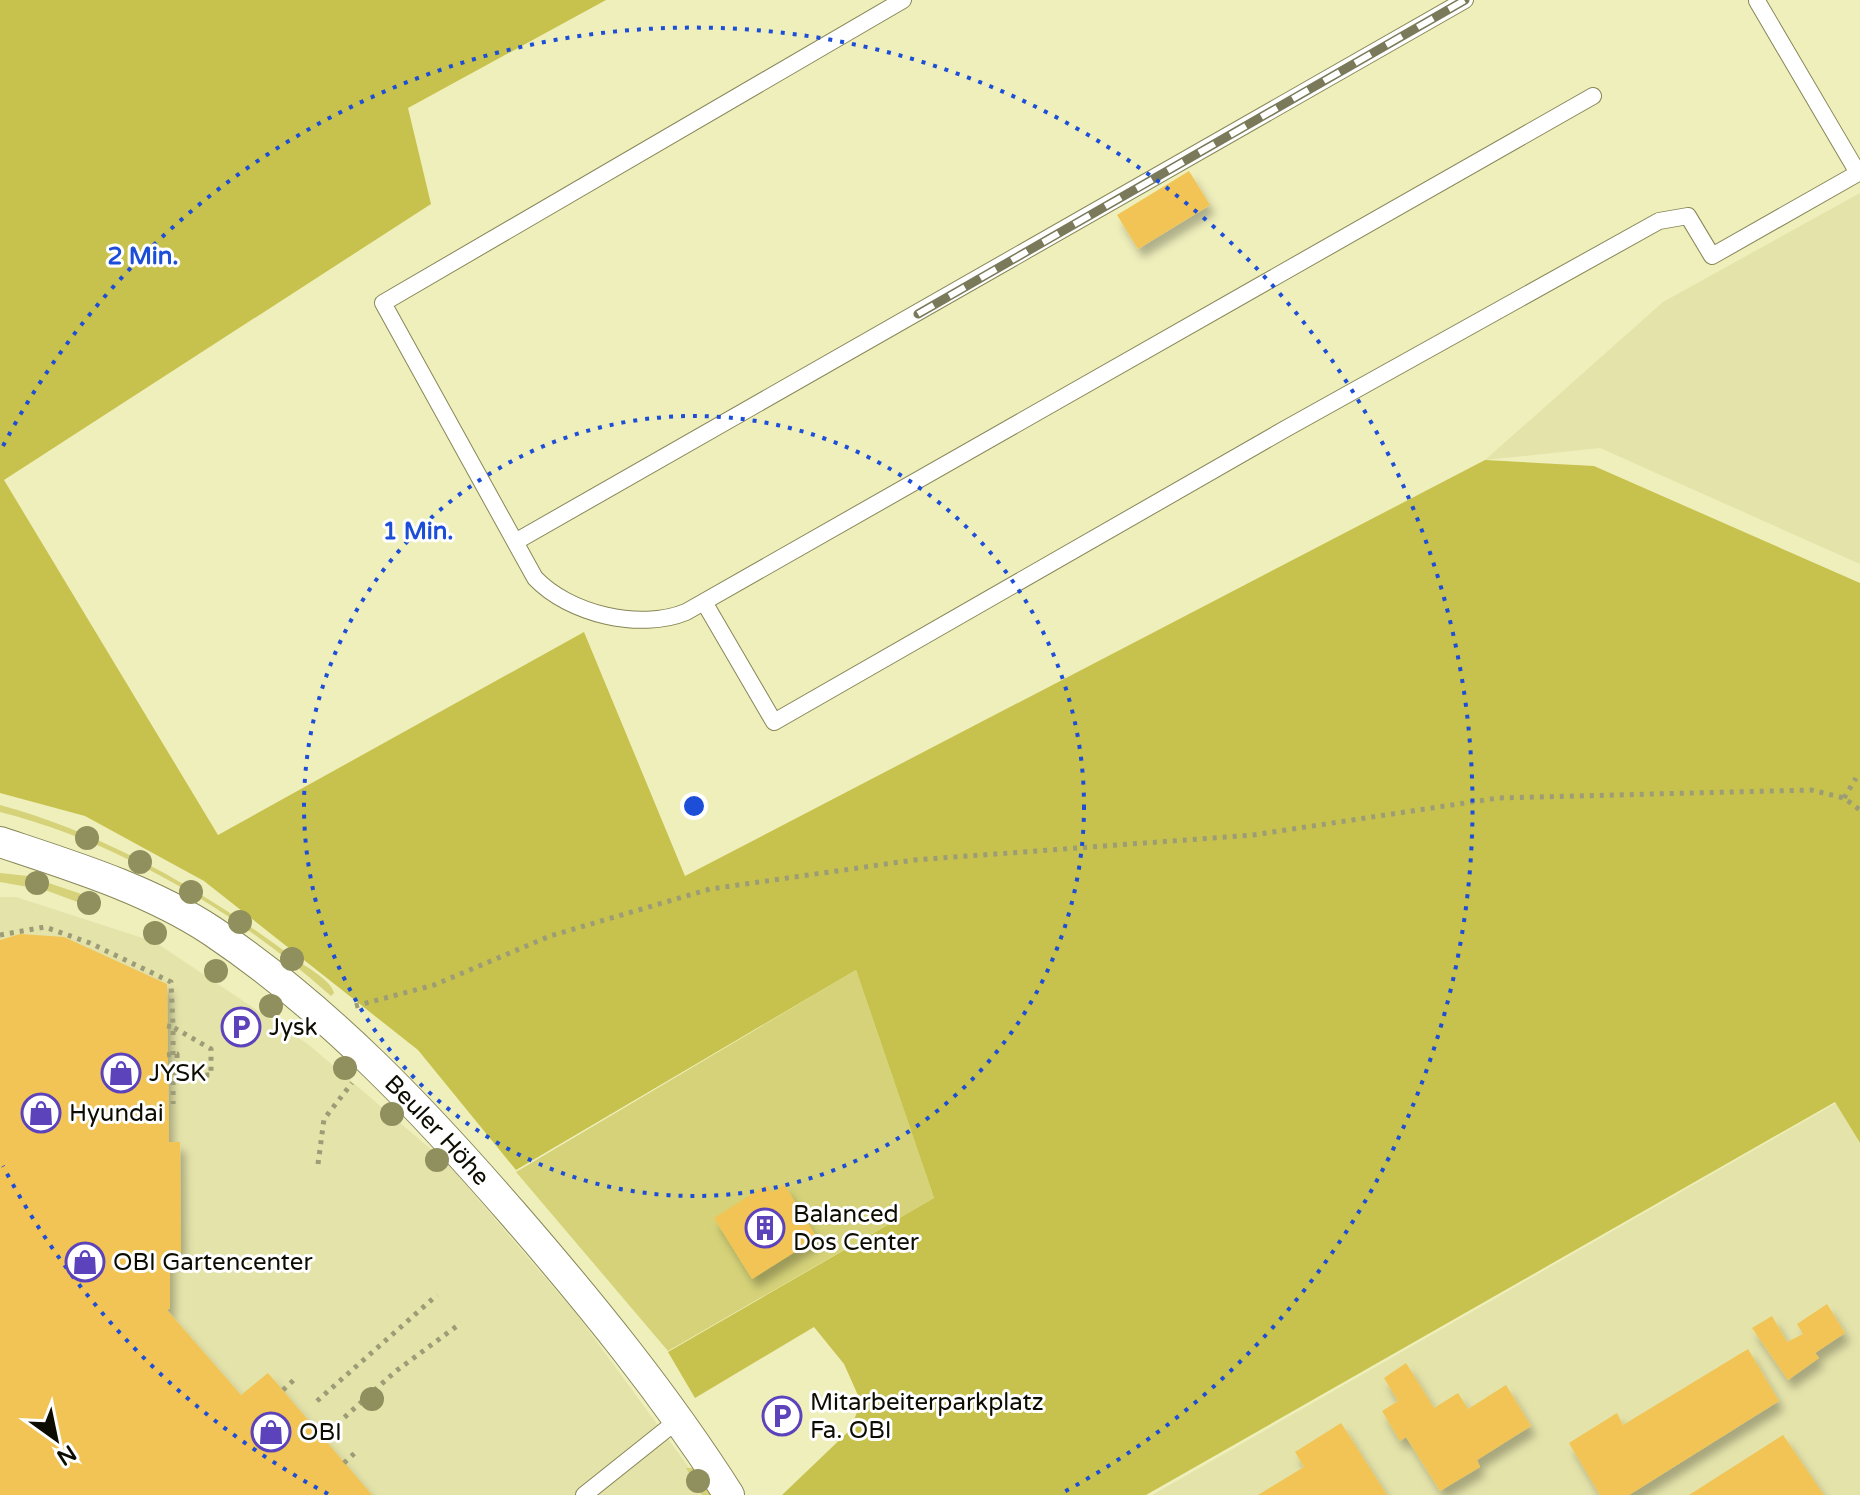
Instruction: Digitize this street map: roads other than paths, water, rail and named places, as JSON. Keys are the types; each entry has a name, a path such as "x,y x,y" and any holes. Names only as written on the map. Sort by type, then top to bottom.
{"street":[{"name":"Beuler Höhe","path":"0,842 160,902 212,931 321,1015 384,1073 452,1143 609,1327 729,1495"},
{"name":"Beuler Höhe","path":"0,858 61,863"}],"lane":[{"path":"903,0 383,303 515,542 544,588 581,608 655,621 670,619 1593,96"},
{"path":"515,542 1465,0"},
{"path":"704,602 774,722 1287,428 1659,221 1688,216 1712,256 1859,172 1757,1"},
{"path":"584,1495 678,1420"}],"railway":[{"path":"918,314 1465,0"}],"place":[{"name":"Jysk","path":"241,1027"},
{"name":"JYSK","path":"121,1073"},
{"name":"Hyundai","path":"41,1113"},
{"name":"Balanced Dos Center","path":"765,1228"},
{"name":"OBI Gartencenter","path":"85,1262"},
{"name":"Mitarbeiterparkplatz Fa. OBI","path":"782,1416"},
{"name":"OBI","path":"271,1432"}]}
